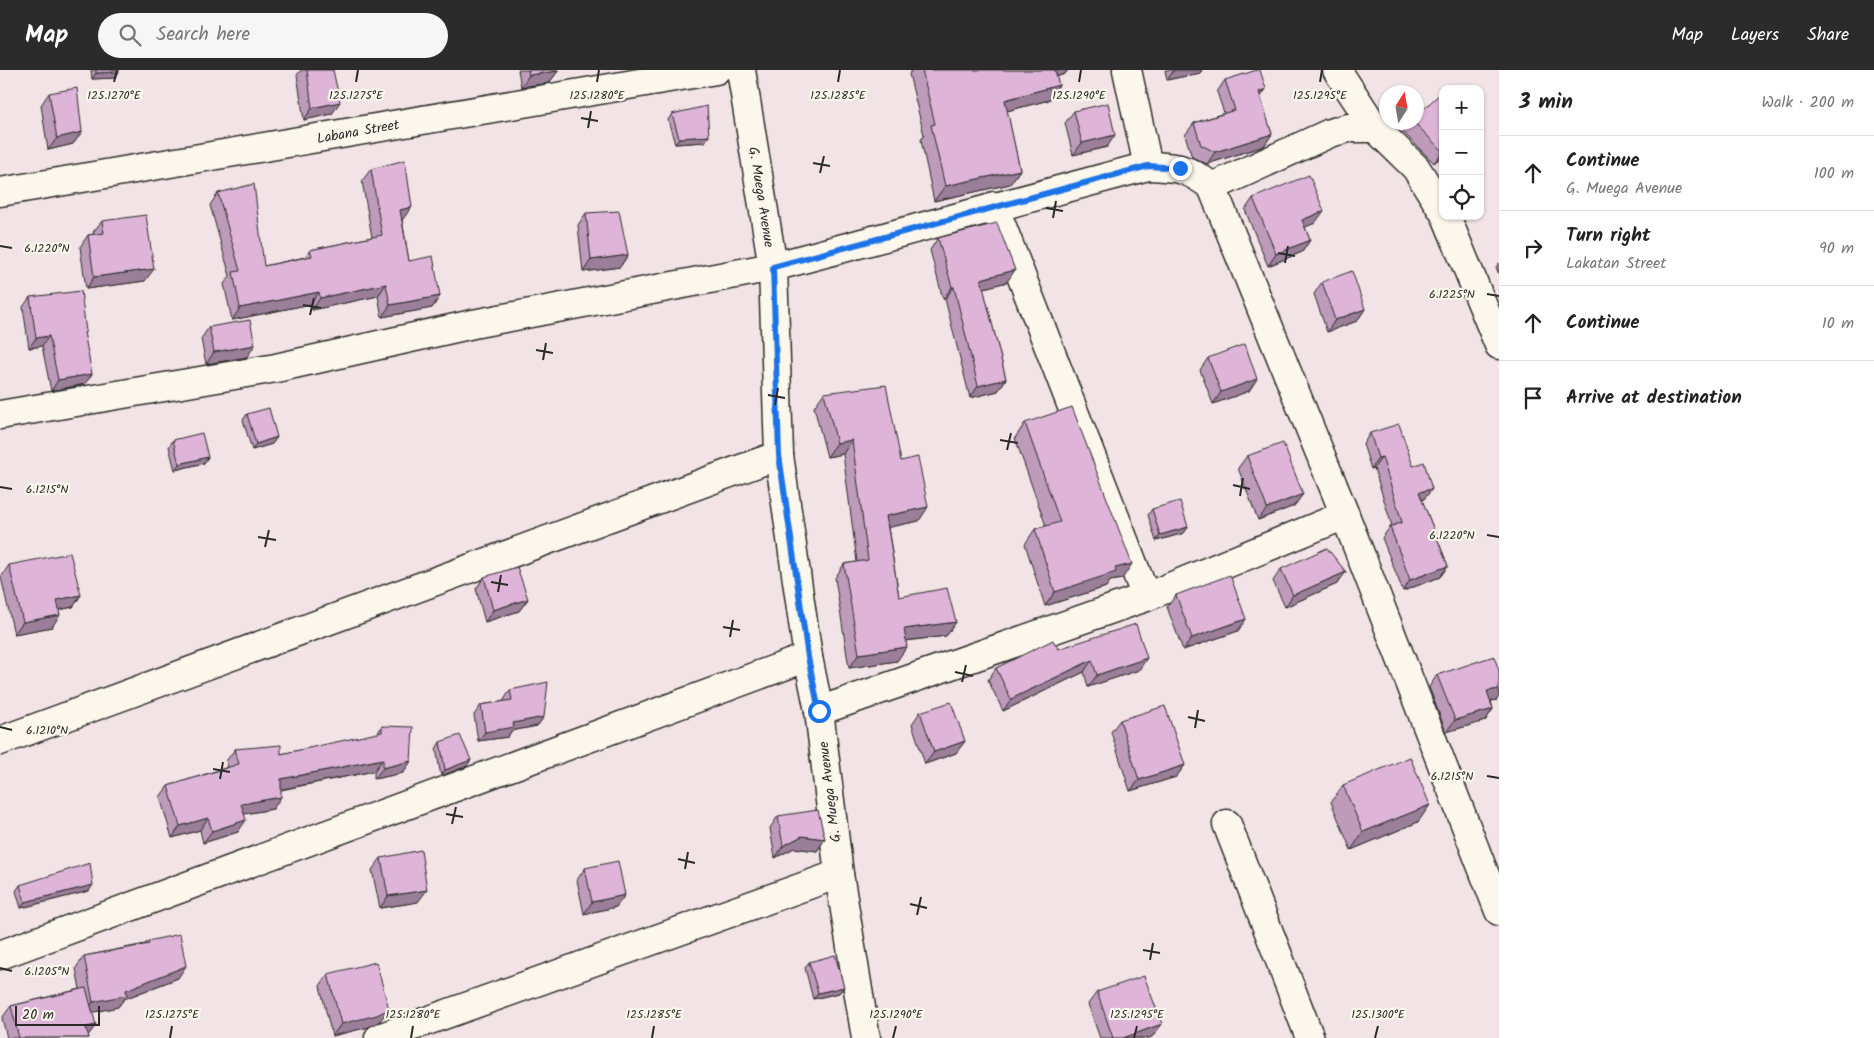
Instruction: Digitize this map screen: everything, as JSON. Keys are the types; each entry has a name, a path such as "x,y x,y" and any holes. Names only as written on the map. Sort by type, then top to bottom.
{"street":[{"name":"Labana Street","path":"0,192 716,70"},
{"name":"G. Muega Avenue","path":"741,70 773,267 779,455 808,657 819,711 839,874 866,1038"},
{"path":"1127,70 1148,166"},
{"path":"1337,70 1375,128 1416,168 1439,205"},
{"path":"1212,187 1330,133 1348,128 1375,128"},
{"path":"0,415 276,368 473,324 773,267 1148,166 1180,168 1199,177 1212,187 1345,515 1499,911"},
{"path":"994,206 1146,597"},
{"path":"1448,220 1499,345"},
{"path":"0,741 779,455"},
{"path":"819,711 1146,597 1345,515"},
{"path":"0,955 808,657"},
{"path":"1227,824 1310,1038"},
{"path":"378,1038 839,874"}],"building":[{"path":"96,70 119,70 119,72 96,73"},
{"path":"307,70 333,70 340,102 312,108"},
{"path":"528,70 558,70 558,71 529,75"},
{"path":"922,70 1055,70 1059,85 1005,100 1020,170 945,186 931,125 935,124"},
{"path":"1260,70 1266,89 1259,92 1272,134 1215,152 1201,145 1194,123 1235,110 1225,80"},
{"path":"77,88 82,132 57,138 49,93"},
{"path":"1439,95 1439,148 1422,130 1424,130 1424,109"},
{"path":"1108,103 1115,135 1082,143 1074,111"},
{"path":"707,106 709,136 679,138 672,114"},
{"path":"405,160 412,207 400,210 409,261 433,256 440,296 390,305 386,284 320,298 319,292 240,308 233,272 240,271 218,193 254,184 264,266 312,256 310,250 382,235 371,169"},
{"path":"1309,175 1324,211 1302,220 1310,240 1276,254 1253,198"},
{"path":"619,211 628,255 591,260 586,213"},
{"path":"146,215 154,269 94,277 88,235 104,233 102,221"},
{"path":"997,223 1015,270 981,279 1006,379 978,386 954,287 952,287 938,238"},
{"path":"1352,271 1365,309 1335,320 1322,282"},
{"path":"81,291 86,332 84,332 92,374 58,380 49,336 36,338 30,297"},
{"path":"250,320 255,345 214,352 209,327"},
{"path":"1245,344 1257,379 1221,392 1208,358"},
{"path":"886,385 901,461 918,457 928,507 886,516 899,597 947,588 956,622 904,629 907,647 859,654 844,564 868,560 852,440 837,443 824,393"},
{"path":"1072,407 1132,564 1115,568 1116,572 1055,592 1035,529 1060,522 1025,423"},
{"path":"269,408 277,437 256,444 247,414"},
{"path":"1399,424 1413,466 1424,462 1432,489 1419,492 1448,566 1410,580 1390,527 1402,522 1382,457 1378,458 1370,433"},
{"path":"202,433 208,457 179,464 173,440"},
{"path":"1283,443 1303,494 1267,508 1247,456"},
{"path":"1180,501 1188,527 1160,535 1152,509"},
{"path":"1327,548 1346,572 1293,595 1281,569"},
{"path":"70,553 81,595 57,600 60,615 23,622 9,565"},
{"path":"517,567 528,599 493,610 484,577"},
{"path":"1230,575 1246,619 1192,638 1176,595"},
{"path":"1136,624 1147,658 1097,675 1092,660 1011,699 996,668 1053,640 1058,649"},
{"path":"1494,656 1499,671 1499,689 1487,691 1493,709 1455,720 1437,675"},
{"path":"548,682 544,717 513,723 514,727 485,732 481,705 512,700 510,690"},
{"path":"951,702 965,741 934,752 920,712"},
{"path":"1165,706 1185,765 1139,780 1120,720"},
{"path":"382,726 413,727 411,761 383,768 383,759 281,779 281,797 241,804 246,820 212,831 208,818 180,826 168,786 239,764 235,749 281,745 281,754 382,732"},
{"path":"460,735 471,760 445,770 440,742"},
{"path":"1410,757 1430,805 1363,832 1343,785"},
{"path":"818,810 825,839 802,836 783,846 778,816"},
{"path":"421,850 427,890 388,896 381,858"},
{"path":"618,861 625,895 592,902 585,868"},
{"path":"90,863 93,885 25,902 20,885"},
{"path":"180,934 186,966 126,990 127,995 93,1002 84,956 149,944 148,941"},
{"path":"835,955 844,987 818,993 809,962"},
{"path":"376,962 389,1009 377,1015 341,1024 328,974"},
{"path":"1144,976 1162,1024 1123,1038 1113,1038 1097,992"},
{"path":"86,988 96,1025 86,1027 89,1038 19,1038 11,1006"}],"route":[{"path":"819,711 808,657 779,455 773,267 1148,166 1180,168"}]}
